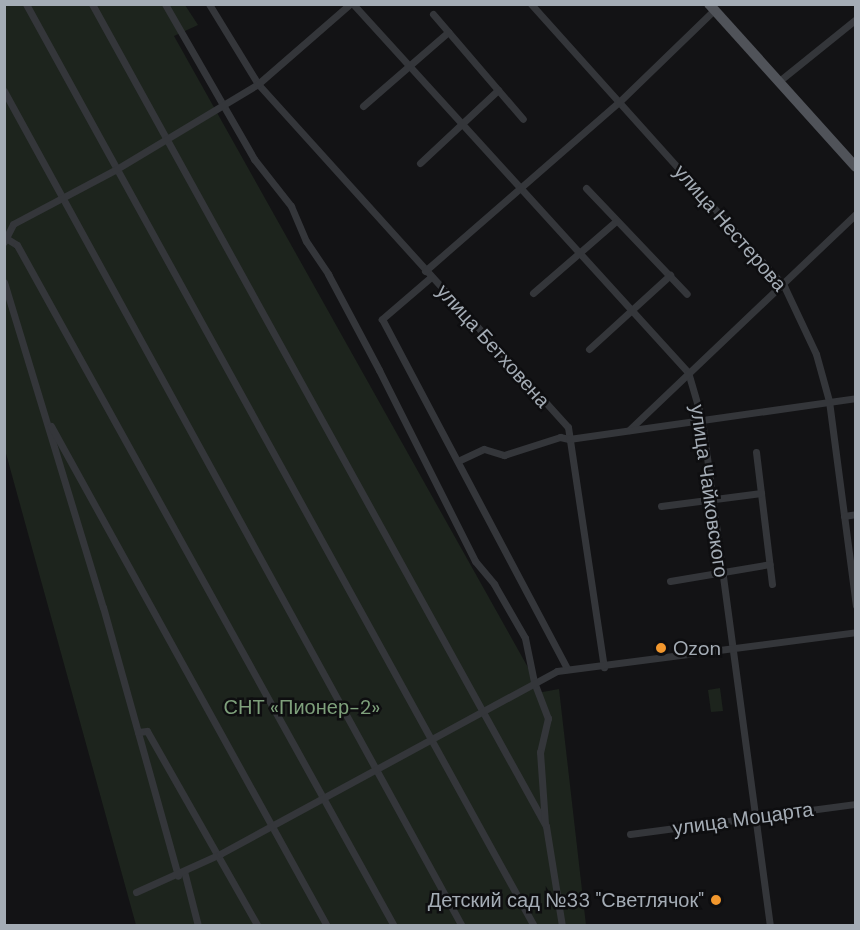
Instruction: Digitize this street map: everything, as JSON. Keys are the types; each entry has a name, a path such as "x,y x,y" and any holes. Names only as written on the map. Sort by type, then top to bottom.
{"main road":[{"path":"712,7 855,167"}],"street":[{"path":"26,4 115,170 534,926"},
{"path":"92,4 168,137 546,826"},
{"path":"165,4 221,106 260,169 291,206 306,241 328,274 379,370 474,561 494,584 525,638 534,682 548,718 540,752 546,826 562,926"},
{"name":"улица Бетховена","path":"209,4 258,84 568,427 604,667"},
{"path":"352,4 258,84 115,170 13,224 7,241 17,245 394,926"},
{"name":"улица Чайковского","path":"352,4 688,372 702,420 730,651 770,926"},
{"name":"улица Нестерова","path":"531,4 784,286 816,354 830,401 855,604"},
{"path":"425,271 619,102 712,7"},
{"path":"433,14 523,119"},
{"path":"778,82 855,19"},
{"path":"363,106 448,32"},
{"path":"420,163 498,90"},
{"path":"4,91 377,767 462,926"},
{"path":"586,188 687,294"},
{"path":"628,430 688,372 784,286 855,214"},
{"path":"533,293 616,221"},
{"path":"589,349 670,275"},
{"path":"431,277 382,319 460,460 567,669"},
{"path":"4,282 198,926"},
{"path":"460,460 484,449 504,455 560,437 569,439 855,398"},
{"path":"45,416 327,926"},
{"path":"756,452 772,584"},
{"path":"661,506 761,493"},
{"path":"844,516 855,514"},
{"path":"670,581 770,564"},
{"path":"136,892 220,854 534,682 567,669 604,667 730,651 855,632"},
{"path":"138,732 147,731 220,854 258,926"},
{"name":"улица Моцарта","path":"630,834 855,804"}],"green space":[{"name":"СНТ «Пионер-2»","path":"4,5 185,5 198,25 174,36 530,671 537,693 559,689 586,925 136,925 5,450"},
{"path":"720,688 723,711 711,712 708,690"}],"place":[{"name":"Ozon","path":"661,648"},
{"name":"Детский сад №33 \"Светлячок\"","path":"716,900"}]}
